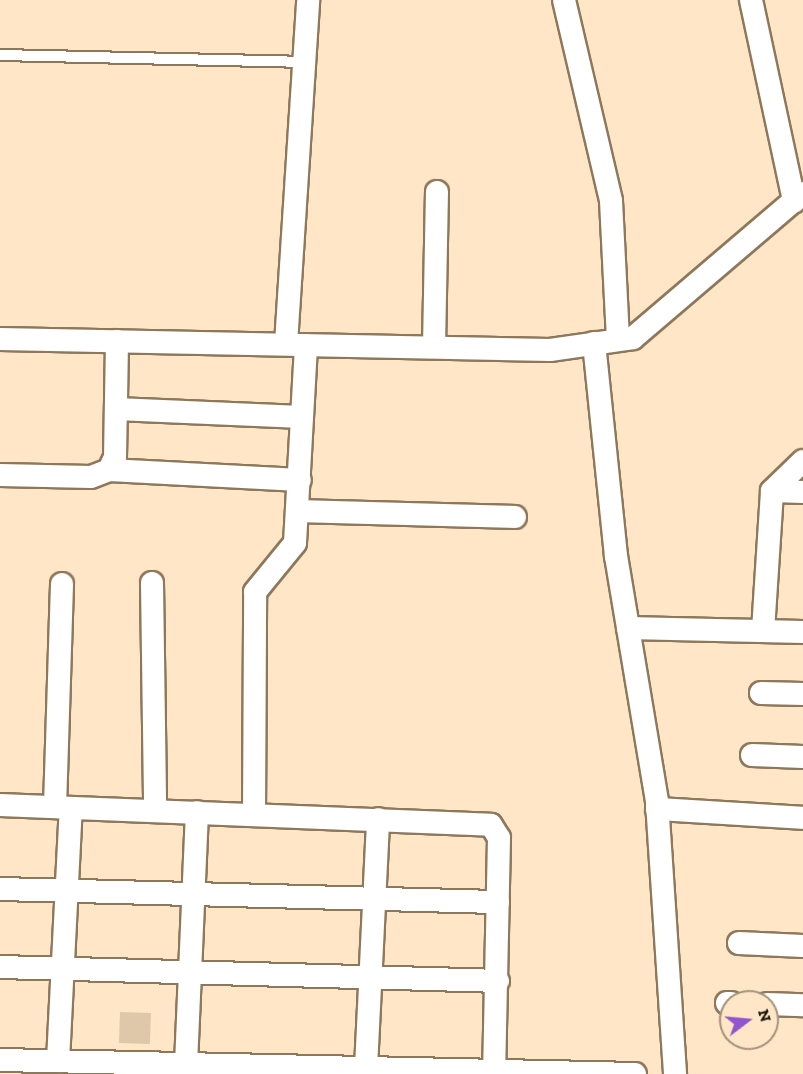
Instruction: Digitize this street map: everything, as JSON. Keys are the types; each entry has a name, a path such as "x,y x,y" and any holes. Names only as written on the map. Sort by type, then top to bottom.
{"street":[{"path":"254,814 255,592 291,552 298,511 302,417 296,345 304,62 308,0"},
{"path":"564,0 610,190 618,340"},
{"path":"0,339 550,350 633,338 798,197 751,0"},
{"path":"434,347 436,192"},
{"path":"109,470 115,457 117,341"},
{"path":"594,344 616,556 657,809 675,1074"},
{"path":"116,409 302,417"},
{"path":"763,631 771,491 803,461"},
{"path":"0,475 91,477 109,470 300,480"},
{"path":"771,491 803,492"},
{"path":"298,511 515,517"},
{"path":"152,583 155,810"},
{"path":"58,1061 65,890 62,584"},
{"path":"628,628 803,632"},
{"path":"761,693 803,694"},
{"path":"752,755 803,757"},
{"path":"0,805 491,825 499,838 497,1072"},
{"path":"657,809 803,818"},
{"path":"191,1067 190,974 197,812"},
{"path":"366,1068 378,819"},
{"path":"0,889 498,903"},
{"path":"739,944 803,946"},
{"path":"0,967 498,981"},
{"path":"779,1004 803,1005"},
{"path":"0,1060 334,1071 366,1068 634,1074"}],"lane":[{"path":"0,55 304,62"}],"building":[{"path":"120,1012 151,1013 150,1044 119,1043"}]}
